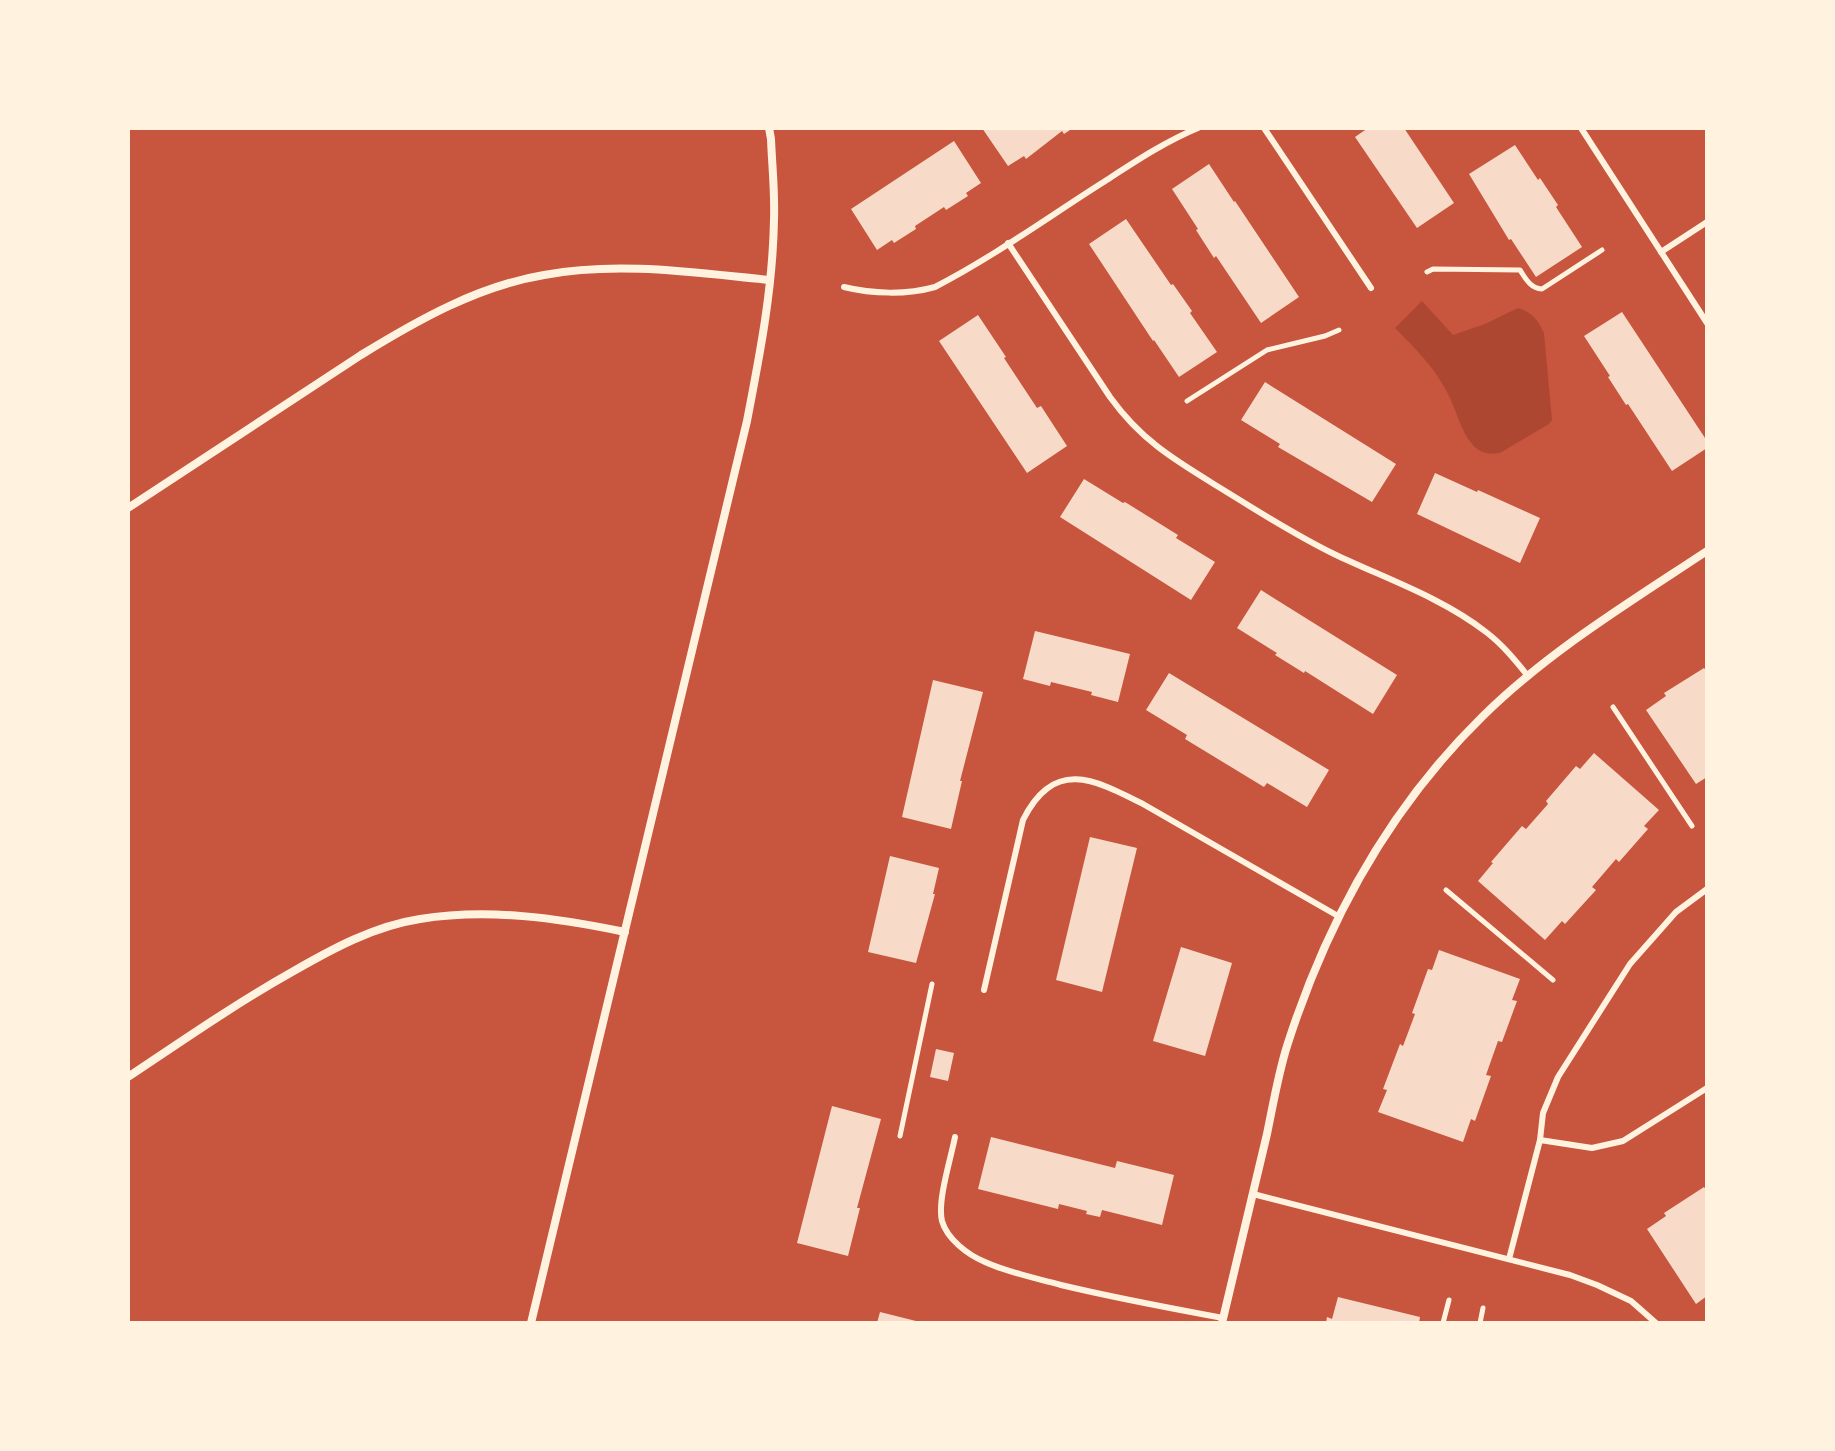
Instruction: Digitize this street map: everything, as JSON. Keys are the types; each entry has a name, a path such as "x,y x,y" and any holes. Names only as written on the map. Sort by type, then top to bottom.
{"street":[{"path":"531,1323 747,421 765,322 775,217 769,128"},
{"path":"128,508 361,355 460,300 546,274 602,269 629,268 770,280"},
{"path":"1222,1320 1287,1048 1324,946 1362,872 1432,773 1484,714 1568,645 1707,551"},
{"path":"128,1077 259,990 331,950 397,924 477,914 542,917 625,932"}],"lane":[{"path":"844,287 890,292 922,291 935,287 1152,151 1198,128"},
{"path":"1264,128 1371,288"},
{"path":"1581,128 1707,323"},
{"path":"1661,252 1707,222"},
{"path":"1008,243 1110,397 1138,432 1167,455 1291,531 1459,613 1496,641 1528,676"},
{"path":"984,990 1023,820 1031,804 1061,780 1073,778 1113,789 1338,916"},
{"path":"1509,1259 1540,1140 1543,1113 1558,1077 1630,964 1676,912 1707,889"},
{"path":"1540,1140 1592,1148 1623,1141 1707,1088"},
{"path":"955,1137 941,1203 942,1220 947,1231 969,1253 985,1263 1044,1280 1222,1320"},
{"path":"1253,1194 1570,1275 1631,1301 1656,1323"}],"path":[{"path":"1427,272 1433,269 1520,270 1529,284 1542,289 1602,250"},
{"path":"1187,401 1267,350 1339,330"},
{"path":"1613,707 1692,826"},
{"path":"1446,890 1553,980"},
{"path":"900,1136 932,984"},
{"path":"1443,1323 1449,1300"},
{"path":"1480,1323 1483,1308"}],"shaded area":[{"path":"1422,301 1453,335 1518,308 1534,317 1544,333 1552,420 1549,424 1500,453 1485,453 1475,447 1464,432 1436,374 1395,328"}],"building":[{"path":"982,128 1073,128 1064,134 1062,131 1026,159 1024,156 1008,166"},
{"path":"1368,128 1404,128 1454,203 1417,228 1355,137"},
{"path":"954,141 981,183 966,193 968,196 946,210 944,207 915,226 916,229 877,250 851,209"},
{"path":"1515,145 1558,205 1556,207 1582,247 1536,277 1509,240 1469,174"},
{"path":"1209,164 1299,297 1261,323 1216,256 1214,258 1172,189"},
{"path":"1126,219 1192,311 1190,313 1217,352 1179,377 1089,244"},
{"path":"1622,312 1707,441 1707,448 1672,471 1626,405 1584,336"},
{"path":"978,315 1037,408 1041,406 1067,446 1027,473 939,341"},
{"path":"1265,382 1396,464 1372,502 1278,447 1280,444 1241,420"},
{"path":"1435,473 1540,518 1520,563 1417,514"},
{"path":"1084,479 1178,535 1176,538 1215,562 1191,600 1060,517"},
{"path":"1261,590 1397,675 1373,714 1275,655 1277,653 1237,628"},
{"path":"1035,631 1130,654 1118,702 1051,682 1050,686 1023,679"},
{"path":"1704,668 1707,672 1707,777 1696,784 1646,710 1666,696 1664,693"},
{"path":"1169,673 1329,770 1307,807 1267,783 1264,787 1185,739 1187,735 1146,710"},
{"path":"933,680 983,692 951,829 902,817"},
{"path":"1594,753 1659,810 1644,826 1648,829 1592,887 1596,890 1565,924 1562,921 1545,940 1478,881 1522,826 1526,829 1548,804 1546,801 1576,766 1580,769"},
{"path":"1090,837 1137,848 1102,992 1056,980"},
{"path":"890,856 939,868 916,963 868,952"},
{"path":"1181,947 1232,963 1205,1056 1153,1041"},
{"path":"1439,950 1520,979 1512,1000 1517,1001 1486,1075 1491,1076 1475,1121 1471,1119 1463,1142 1378,1112 1387,1090 1383,1089 1415,1014 1412,1013 1428,969 1432,970"},
{"path":"936,1049 954,1053 948,1081 930,1077"},
{"path":"832,1106 881,1119 857,1208 860,1208 848,1256 797,1243"},
{"path":"991,1137 1115,1168 1117,1161 1174,1175 1162,1225 1102,1210 1100,1217 1059,1204 1058,1209 978,1189"},
{"path":"1704,1187 1707,1191 1707,1296 1696,1304 1647,1229 1666,1216 1664,1213"},
{"path":"1338,1297 1420,1317 1419,1323 1326,1323 1327,1317 1332,1319"},
{"path":"880,1312 920,1322 920,1323 877,1323"}]}
